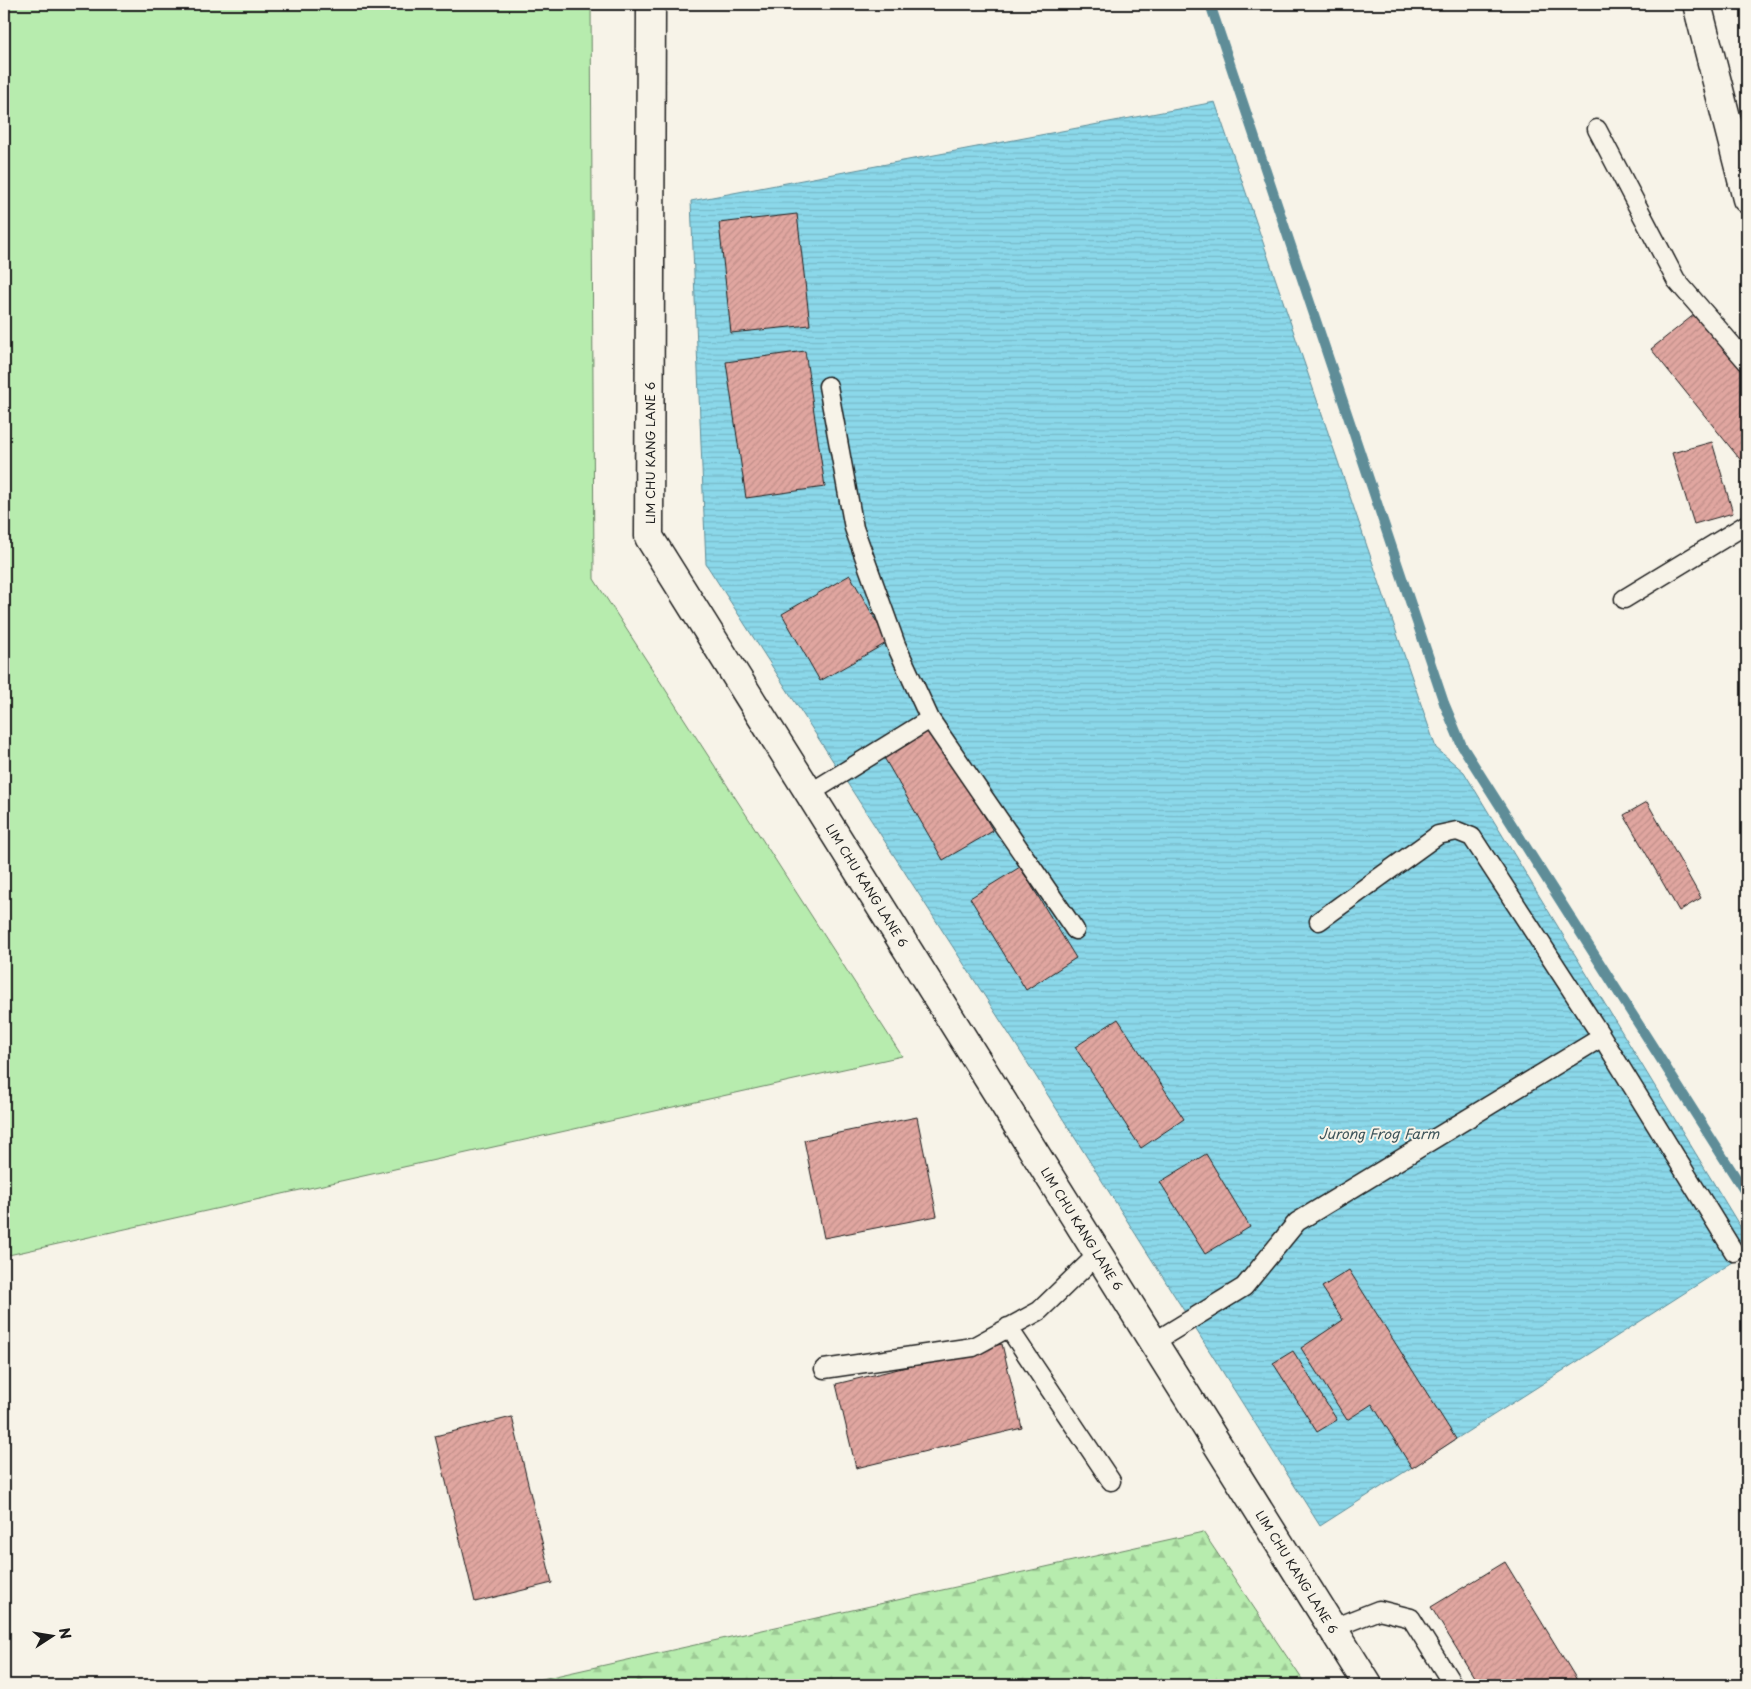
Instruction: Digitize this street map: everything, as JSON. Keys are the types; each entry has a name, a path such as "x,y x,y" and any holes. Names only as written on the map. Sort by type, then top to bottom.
{"street":[{"name":"LIM CHU KANG LANE 6","path":"651,4 649,537 1368,1685"},
{"path":"1697,4 1747,199"}],"lane":[{"path":"1597,129 1676,280 1747,362"},
{"path":"828,386 854,528 896,645 930,719 1075,930"},
{"path":"1624,599 1747,524"},
{"path":"810,793 930,719"},
{"path":"1319,921 1438,835 1457,831 1472,837 1602,1037 1734,1252"},
{"path":"1154,1342 1244,1287 1297,1222 1602,1037"},
{"path":"824,1369 973,1346 1039,1311 1098,1254"},
{"path":"1008,1328 1111,1481"},
{"path":"1333,1628 1378,1610 1411,1618 1453,1685"}],"green space":[{"path":"4,4 591,4 594,579 902,1056 4,1256"},
{"path":"1203,1532 1306,1685 515,1685"}],"water":[{"name":"Jurong Frog Farm","path":"1215,102 1436,748 1464,772 1747,1238 1747,1253 1320,1526 1020,1051 706,564 691,201"}],"building":[{"path":"797,214 810,325 731,333 719,223"},
{"path":"1700,310 1747,369 1747,468 1651,349"},
{"path":"805,351 825,487 746,498 726,362"},
{"path":"1712,442 1733,513 1694,524 1672,453"},
{"path":"850,575 888,642 820,681 782,614"},
{"path":"932,726 993,831 943,860 882,754"},
{"path":"1647,802 1701,898 1679,911 1624,815"},
{"path":"1020,867 1076,958 1026,990 970,898"},
{"path":"1118,1019 1184,1119 1141,1148 1075,1047"},
{"path":"917,1117 937,1216 824,1238 804,1140"},
{"path":"1206,1154 1250,1227 1205,1254 1160,1182"},
{"path":"1349,1270 1456,1439 1412,1468 1372,1404 1347,1420 1301,1348 1343,1320 1322,1287"},
{"path":"1002,1344 1022,1428 856,1468 836,1384"},
{"path":"1293,1351 1337,1420 1317,1432 1273,1363"},
{"path":"512,1417 552,1583 475,1602 435,1436"},
{"path":"1505,1562 1580,1685 1479,1685 1431,1607"}],"waterway":[{"path":"1210,4 1444,703 1462,746 1747,1195"}]}
